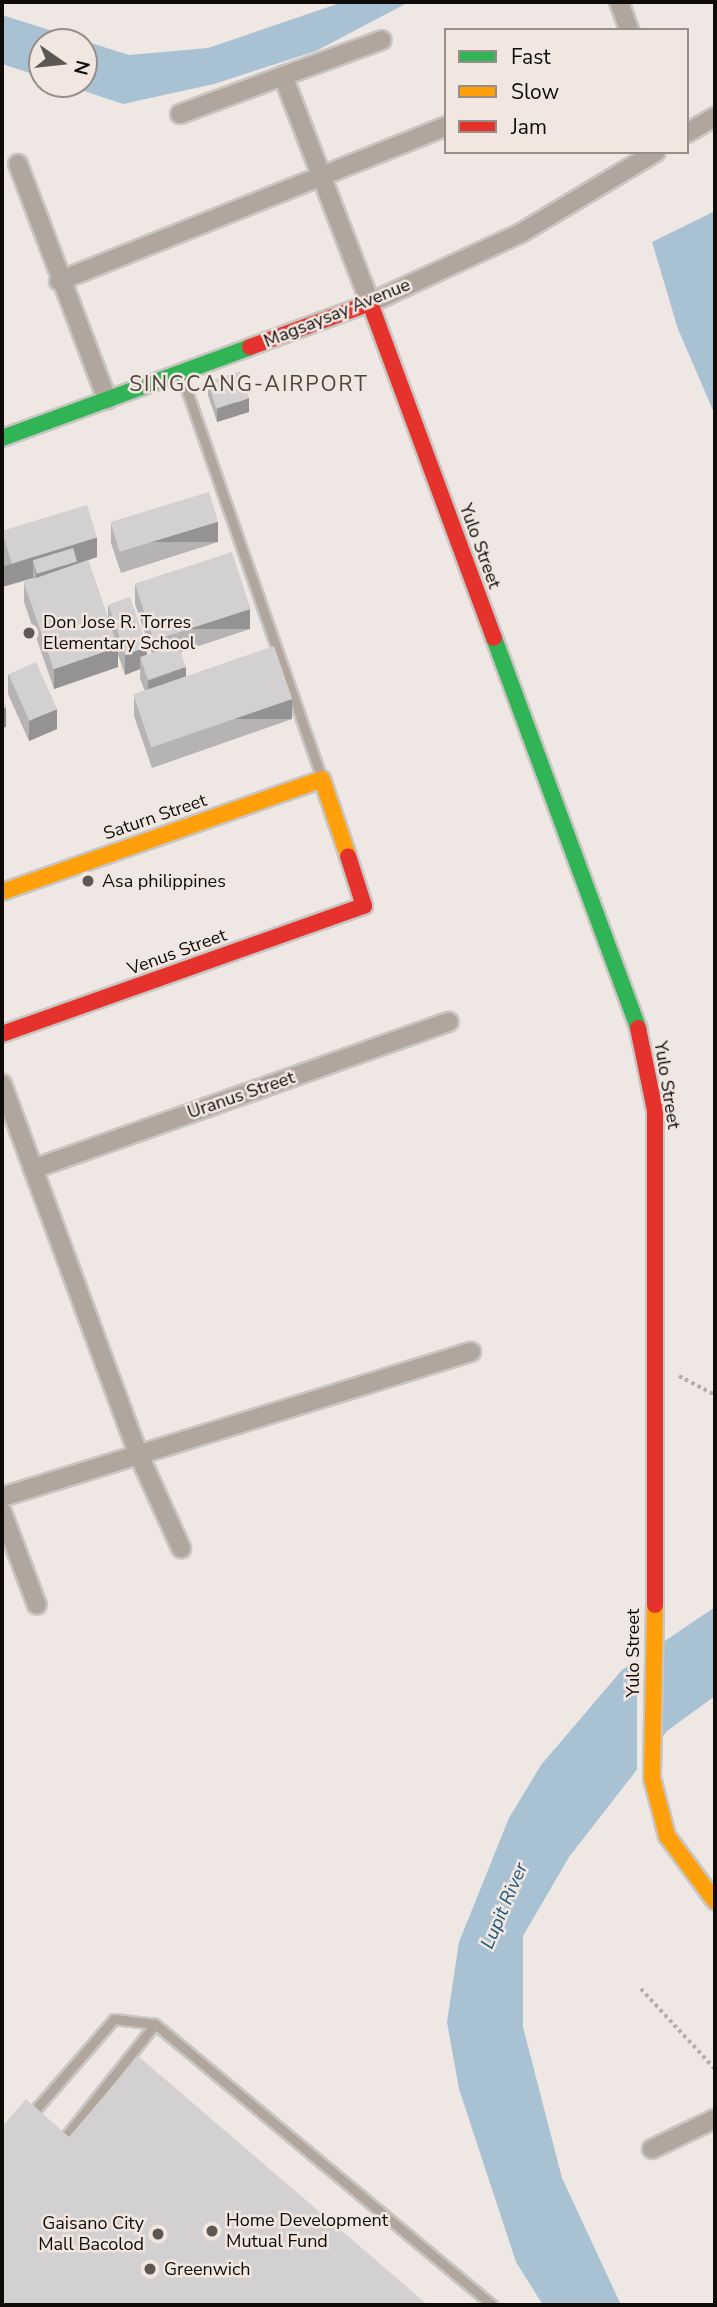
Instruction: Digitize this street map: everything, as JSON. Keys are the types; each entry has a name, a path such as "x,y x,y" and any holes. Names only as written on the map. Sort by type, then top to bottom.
{"street":[{"path":"620,2 628,28"},
{"path":"180,114 382,40"},
{"path":"283,76 370,303"},
{"path":"689,133 715,117"},
{"path":"59,281 444,127"},
{"name":"Magsaysay Avenue","path":"2,438 370,303 521,233 653,154"},
{"path":"18,163 59,281 107,400"},
{"name":"Yulo Street","path":"370,303 647,1053 655,1111 658,1366 652,1778 667,1836 715,1901"},
{"name":"Saturn Street","path":"2,892 322,779"},
{"name":"Venus Street","path":"2,1034 364,906 322,779"},
{"name":"Uranus Street","path":"33,1169 449,1022"},
{"path":"2,1084 137,1451 181,1548"},
{"path":"2,1497 137,1451 471,1352"},
{"path":"2,1512 37,1605"},
{"path":"652,2149 715,2119"}],"lane":[{"path":"181,374 322,779"},
{"path":"19,2129 114,2019 155,2024 492,2305"},
{"path":"66,2136 155,2024"}],"path":[{"path":"658,1366 715,1395"},
{"path":"640,1989 715,2069"}],"water":[{"path":"343,2 409,2 316,51 214,84 123,104 98,96 98,45 129,55 208,48"},
{"path":"2,15 43,28 28,28 28,72 2,64"},
{"path":"715,211 715,415 678,329 652,242"},
{"name":"Lupit River","path":"715,1607 715,1696 667,1731 569,1857 523,1936 523,2027 562,2178 621,2305 543,2305 516,2262 459,2089 447,2022 459,1942 509,1818 541,1765 622,1670"}],"pier":[{"path":"662,1638 663,1741 637,1776 637,1655"}],"building":[{"path":"240,371 249,398 216,408 208,382"},
{"path":"209,492 218,522 120,552 111,522"},
{"path":"87,505 97,538 12,564 2,531"},
{"path":"73,548 77,561 37,574 33,560"},
{"path":"232,552 251,609 154,641 135,584"},
{"path":"88,560 118,647 54,669 24,582"},
{"path":"130,597 147,647 126,655 108,604"},
{"path":"178,644 186,667 148,680 140,657"},
{"path":"274,646 292,699 151,747 133,695"},
{"path":"36,662 57,709 29,721 9,674"},
{"name":"Gaisano City Mall Bacolod","path":"138,2056 428,2305 2,2305 2,2127 26,2099 69,2137"}],"traffic: fast":[{"path":"2,438 250,347"},
{"path":"494,638 638,1028"}],"traffic: slow":[{"path":"2,892 322,779 348,856"},
{"path":"655,1605 652,1778 667,1836 715,1901"}],"traffic: jam":[{"path":"250,347 370,303 494,638"},
{"path":"2,1034 364,906 348,856"},
{"path":"638,1028 655,1111 655,1605"}],"place":[{"name":"Don Jose R. Torres Elementary School","path":"29,633"},
{"name":"Asa philippines","path":"88,881"},
{"name":"Home Development Mutual Fund","path":"212,2231"},
{"name":"Gaisano City Mall Bacolod","path":"158,2234"},
{"name":"Greenwich","path":"150,2269"}],"district":[{"name":"SINGCANG-AIRPORT","path":"249,384"}]}
